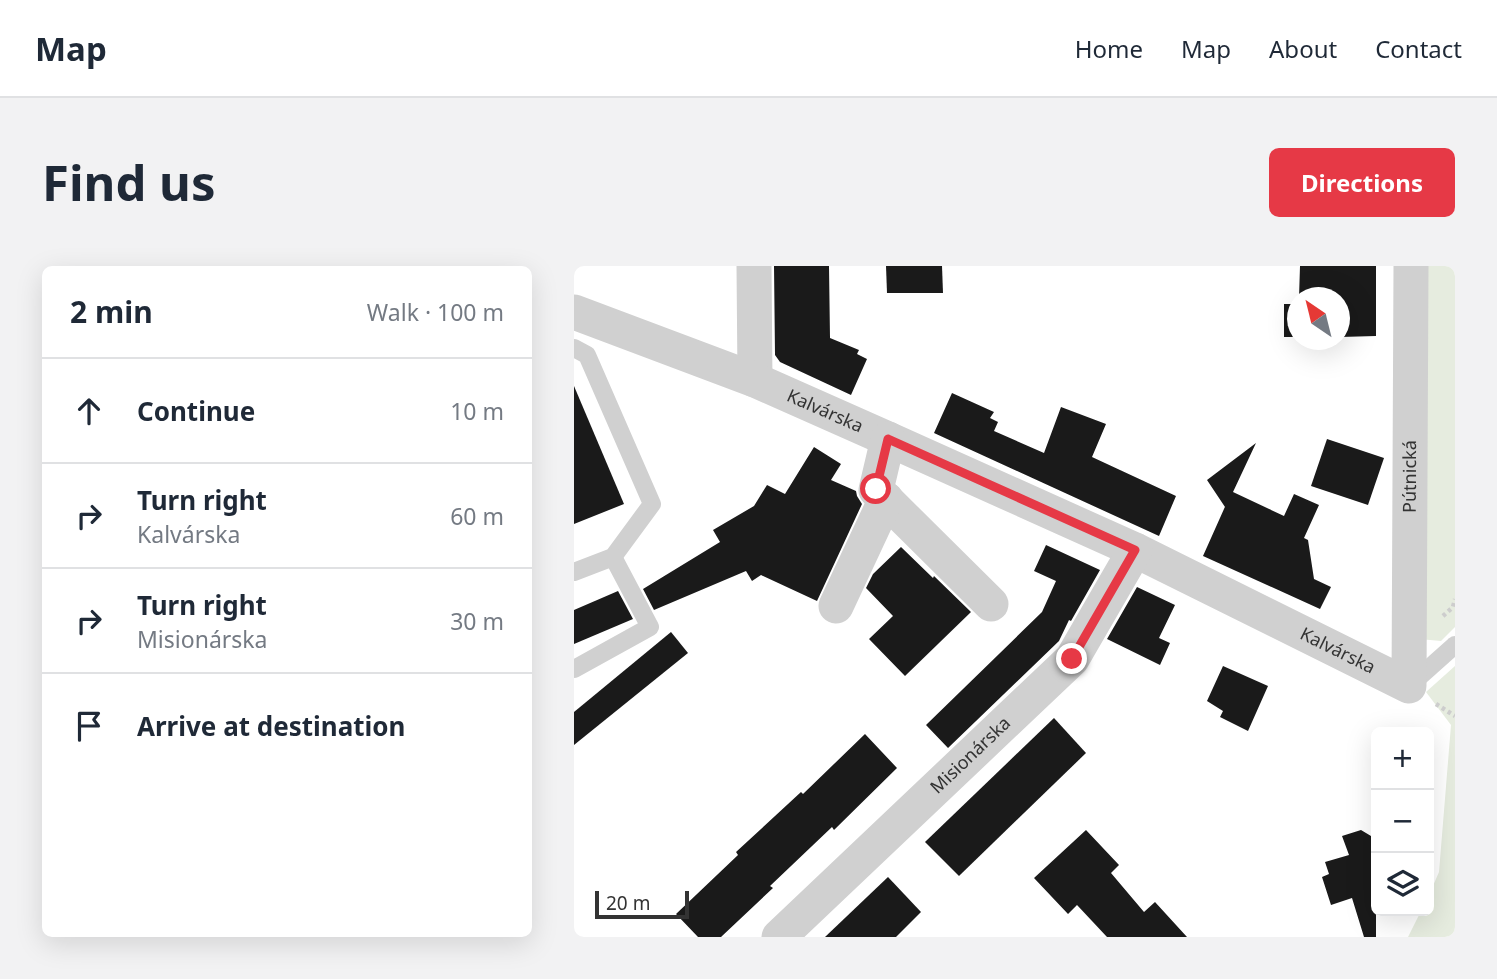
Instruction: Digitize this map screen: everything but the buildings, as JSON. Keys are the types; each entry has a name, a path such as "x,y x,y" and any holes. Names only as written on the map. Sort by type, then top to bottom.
{"street":[{"path":"754,266 755,380"},
{"name":"Pútnická","path":"1409,686 1411,266"},
{"name":"Kalvárska","path":"574,312 755,380 888,439 1135,550 1409,686"},
{"path":"888,439 876,489 991,604"},
{"path":"836,606 886,499"},
{"name":"Misionárska","path":"779,937 1072,659 1135,550"}],"lane":[{"path":"574,348 587,355 652,504 613,557 574,572"},
{"path":"574,669 650,627 613,557"},
{"path":"1409,686 1455,645"}],"shaded area":[{"path":"1424,266 1455,266 1455,627 1441,641 1419,639"},
{"path":"1455,666 1455,937 1408,937 1418,916 1434,916 1434,884 1439,872 1451,725 1426,692"}],"route":[{"path":"876,489 888,439 1135,550 1072,659"}]}
